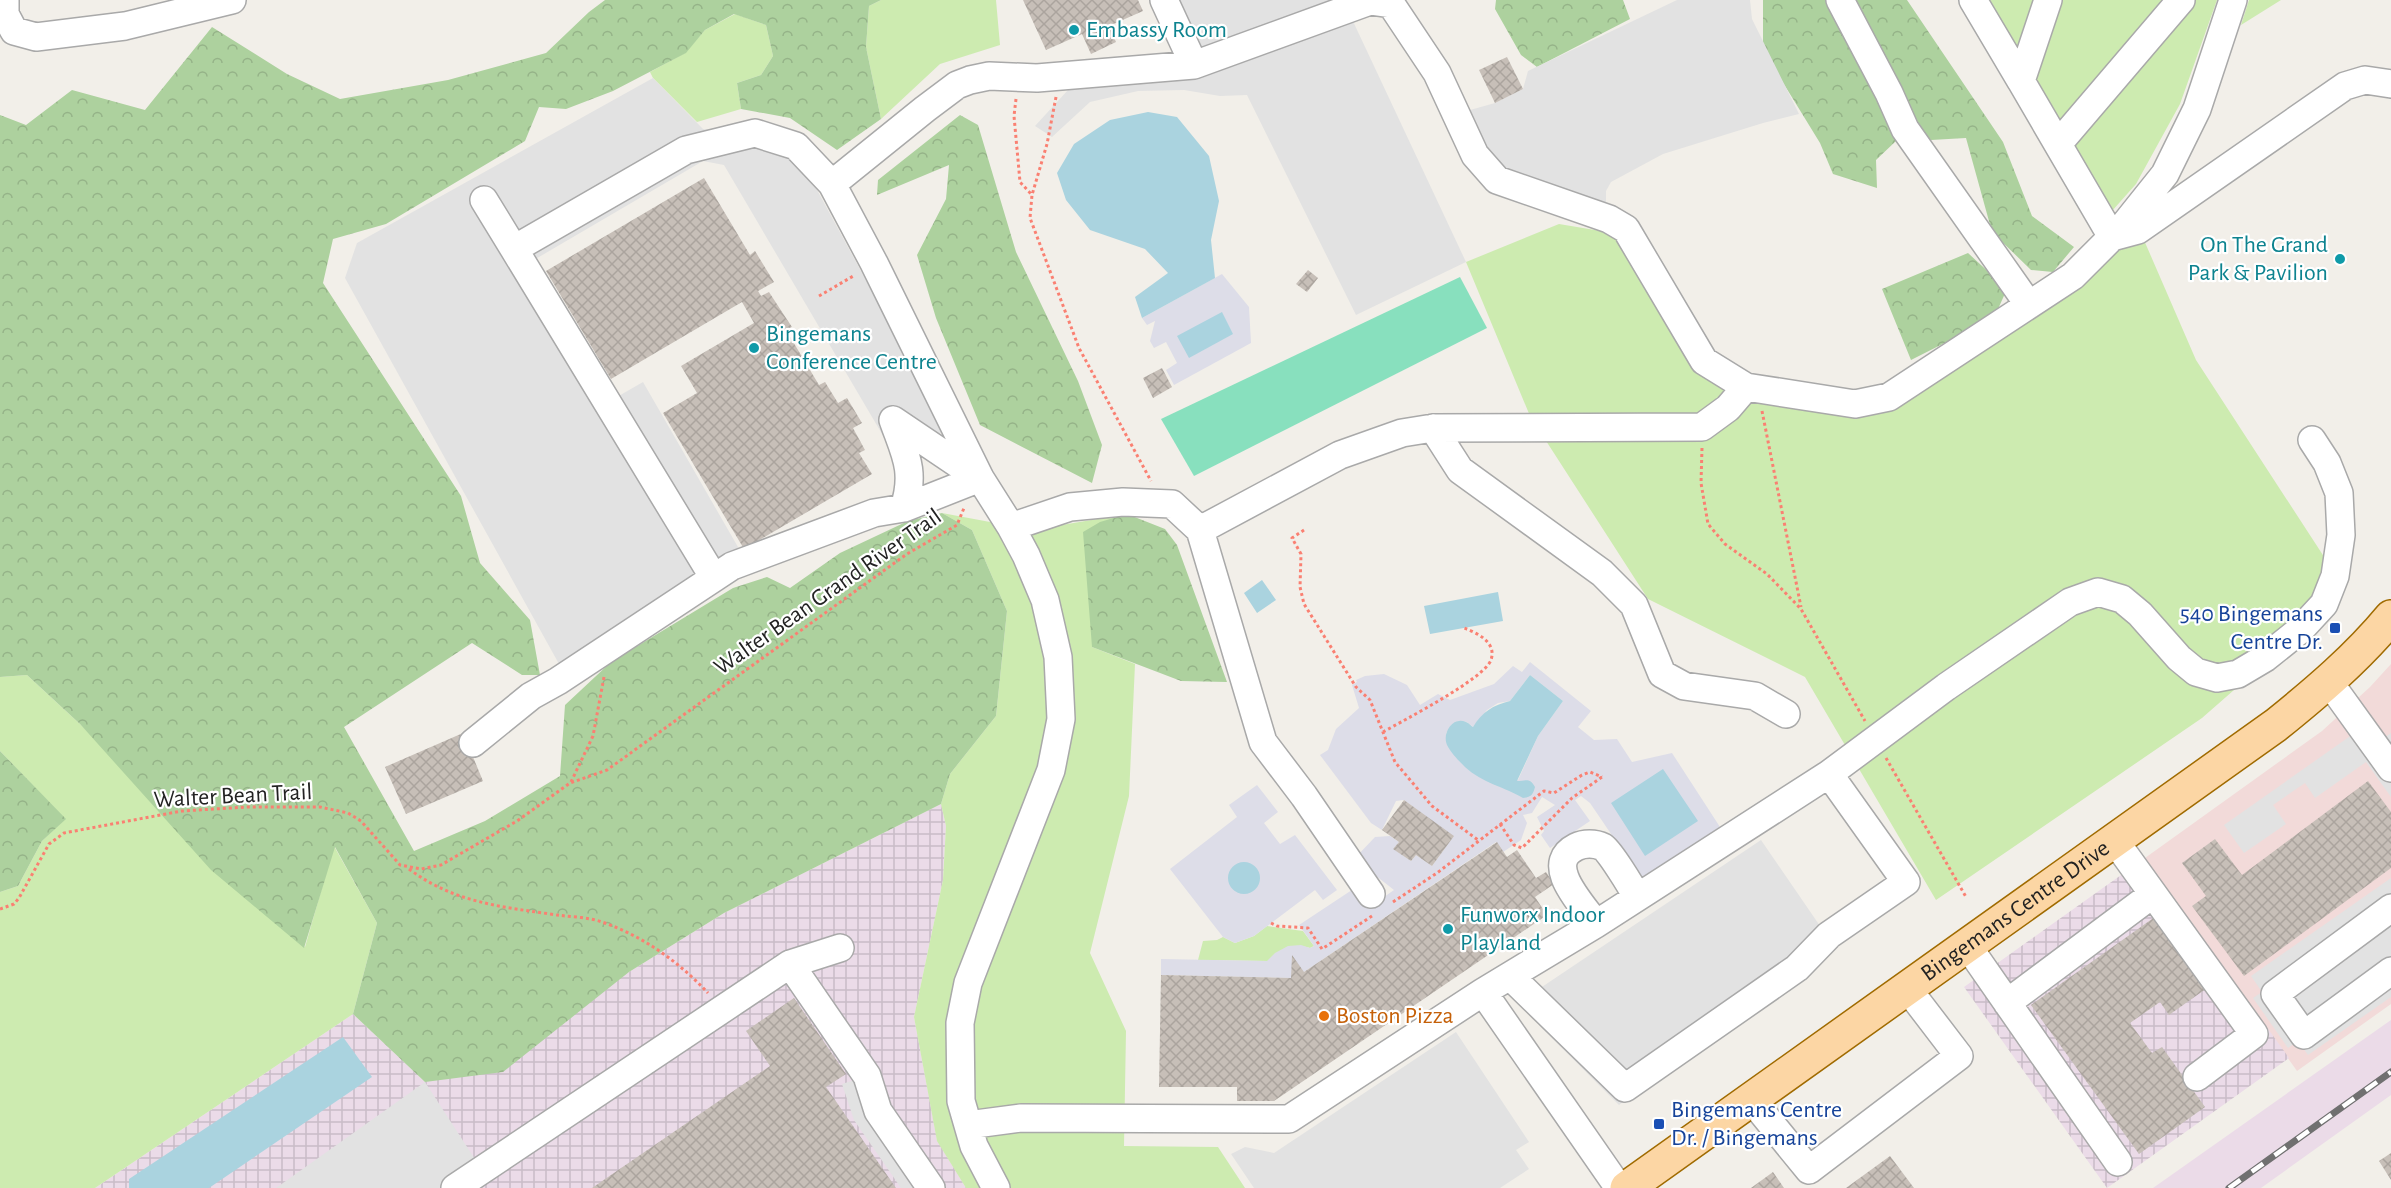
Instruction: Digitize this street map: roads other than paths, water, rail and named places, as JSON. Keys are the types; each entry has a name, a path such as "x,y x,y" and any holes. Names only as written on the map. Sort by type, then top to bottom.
{"main road":[{"name":"Bingemans Centre Drive","path":"1627,1188 2277,725 2329,682 2374,638 2391,617"}],"lane":[{"path":"5,0 4,14 14,31 36,38 125,26 232,0"},
{"path":"1164,0 1194,65"},
{"path":"1840,0 1905,129 2029,305"},
{"path":"1973,0 2112,237"},
{"path":"2021,81 2048,0"},
{"path":"2058,144 2181,0"},
{"path":"832,184 957,86 989,76 1018,78 1060,76 1194,65 1371,1 1391,4 1437,73 1475,155 1497,180 1609,219 1626,229 1704,361 1753,387 1855,404 1889,397 2073,276 2112,237 2165,174 2197,109 2233,0"},
{"path":"2112,237 2138,230 2345,86 2365,80 2391,84"},
{"path":"514,249 686,150 755,133 796,146 832,184 874,263 980,478 1011,527 1045,600 1058,657 1061,719 1051,770 968,983 960,1023 961,1101 974,1146 996,1188"},
{"path":"484,200 714,578"},
{"path":"1200,530 1340,455 1402,432 1433,428 1702,428 1753,387"},
{"path":"904,508 911,488 910,467 893,420 980,478"},
{"path":"1433,428 1460,470 1602,573 1634,605 1662,674 1683,686 1755,696 1786,714"},
{"path":"968,1125 1021,1118 1289,1119 1483,992 1596,924 1829,774 2021,634 2070,602 2098,592 2122,599 2140,614 2179,658 2196,672 2217,678 2238,674 2265,658 2300,630 2324,604 2335,576 2341,535 2339,493 2327,463 2312,440"},
{"path":"473,743 531,696 558,681 732,566 874,513 904,508 980,478"},
{"path":"1011,527 1070,507 1124,502 1172,504 1200,530 1263,742 1304,796 1379,904"},
{"path":"2329,682 2391,768"},
{"path":"1510,976 1625,1088 1797,968 1829,935 1906,882 1829,774"},
{"path":"2115,841 2254,1034 2197,1077"},
{"path":"1596,924 1563,876 1564,856 1573,848 1583,844 1595,844 1605,848 1638,897"},
{"path":"2007,1003 2153,894"},
{"path":"2391,908 2275,994 2304,1035 2391,971"},
{"path":"1967,945 2118,1162"},
{"path":"455,1188 790,964 840,948"},
{"path":"790,964 867,1076 878,1111 932,1188"},
{"path":"1751,1099 1809,1170 1959,1056 1907,988"},
{"path":"1483,992 1619,1188"}],"water":[{"path":"1148,112 1177,117 1209,156 1219,201 1211,240 1215,278 1142,318 1135,297 1168,273 1145,249 1090,230 1066,200 1057,173 1074,144 1110,120"},
{"path":"1222,312 1233,334 1189,358 1177,336"},
{"path":"1262,580 1276,600 1257,613 1244,593"},
{"path":"1498,592 1503,621 1430,634 1424,606"},
{"path":"1530,675 1563,701 1538,736 1517,781 1529,781 1535,787 1531,795 1523,798 1472,772 1451,751 1447,745 1446,736 1449,727 1456,722 1466,722 1473,727 1488,710 1510,701"},
{"path":"1663,769 1698,821 1645,856 1611,803"},
{"path":"1244,862 1256,866 1260,878 1256,890 1244,894 1232,890 1228,878 1232,866"},
{"path":"343,1037 372,1077 209,1188 129,1188 129,1179"}],"railway":[{"path":"2229,1188 2391,1072"}],"place":[{"name":"Embassy Room","path":"1074,30"},
{"name":"On The Grand Park & Pavilion","path":"2340,259"},
{"name":"Bingemans Conference Centre","path":"754,348"},
{"name":"540 Bingemans Centre Dr.","path":"2335,628"},
{"name":"Funworx Indoor Playland","path":"1448,929"},
{"name":"Boston Pizza","path":"1324,1016"},
{"name":"Bingemans Centre Dr. / Bingemans","path":"1659,1124"}]}
